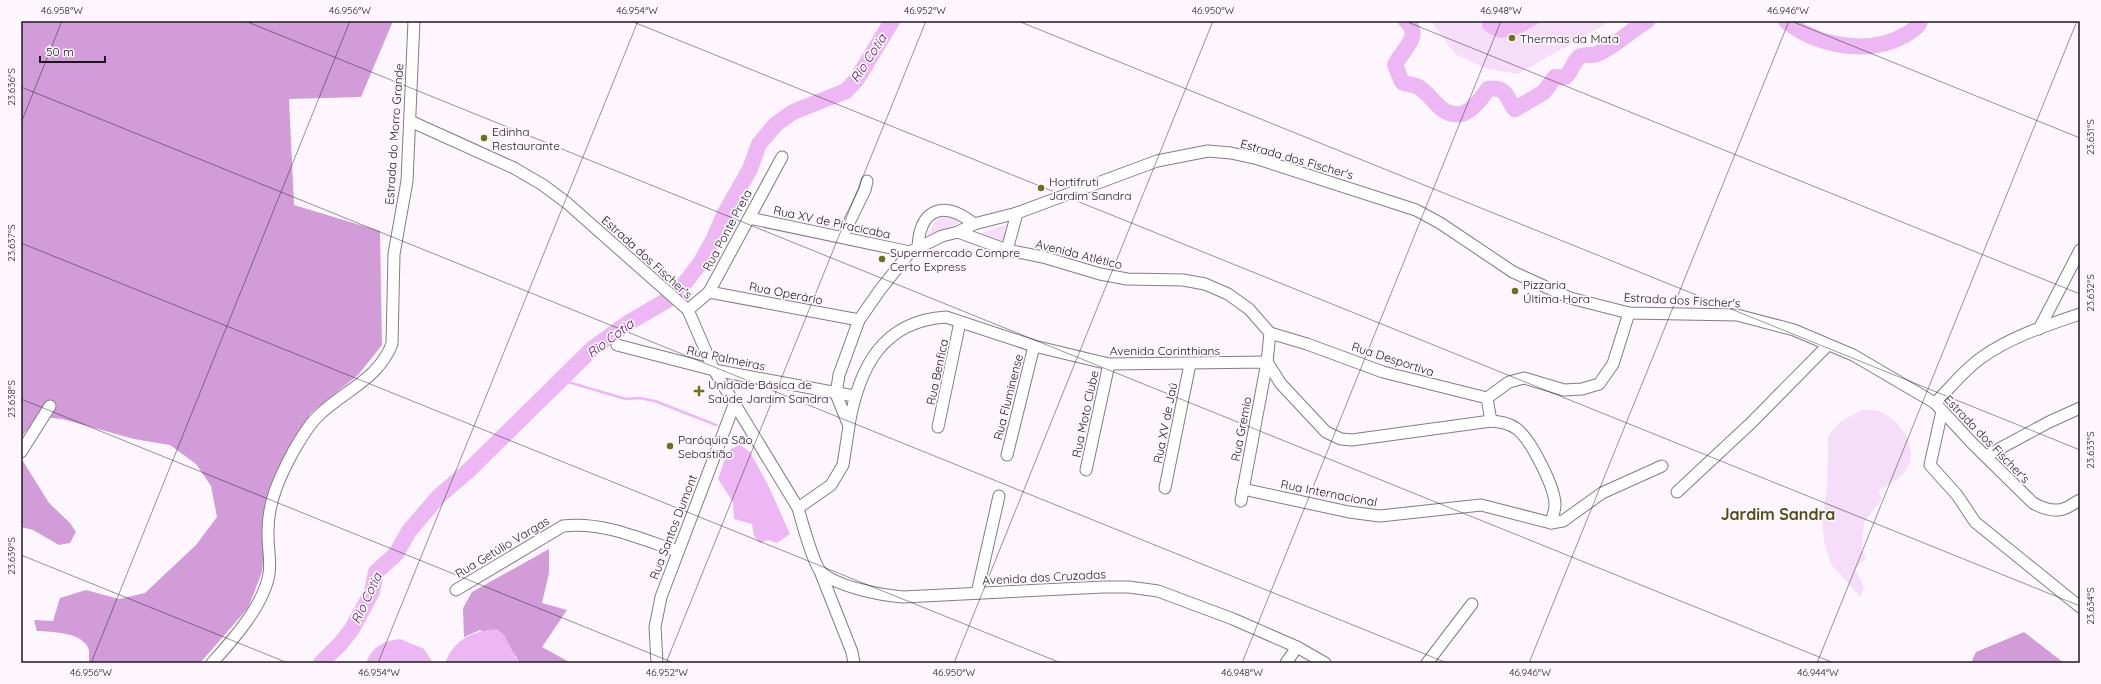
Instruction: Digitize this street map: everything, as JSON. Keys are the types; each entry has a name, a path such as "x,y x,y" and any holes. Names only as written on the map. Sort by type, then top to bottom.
{"street":[{"name":"Estrada do Morro Grande","path":"212,663 247,619 265,589 270,562 268,535 270,506 278,483 293,453 305,432 317,417 377,370 387,356 392,344 394,254 407,181 414,21"},
{"name":"Estrada dos Fischer's","path":"410,121 514,168 543,185 567,203 688,310 714,370 798,508"},
{"name":"Estrada dos Fischer's","path":"836,394 839,375 859,320 884,284 914,250 942,236 958,232 974,224 1017,213 1157,161 1208,151 1231,153 1308,174 1416,210 1440,223 1513,272 1570,298 1629,313 1738,315 1794,330 1828,346 1852,355 1939,407 2024,496 2043,509 2066,509 2080,500"},
{"name":"Rua Ponte Preta","path":"688,310 709,292 782,157"},
{"path":"842,237 865,190 867,181"},
{"path":"914,250 919,232 925,219 936,211 944,210 954,212 964,216 974,224"},
{"path":"1007,250 1017,213"},
{"name":"Rua XV de Piracicaba","path":"749,218 914,250"},
{"name":"Avenida Atlético","path":"958,232 1007,250 1120,278 1184,280 1205,284 1228,294 1249,309 1270,333"},
{"path":"2040,329 2080,250"},
{"name":"Rua Operário","path":"709,292 859,320"},
{"path":"1491,421 1487,398 1509,382 1524,378 1564,390 1582,389 1599,384 1613,364 1629,313"},
{"path":"2080,314 2008,342 1981,358 1962,374 1939,407 1930,465 1957,495 1976,522 2080,607"},
{"name":"Avenida Corinthians","path":"849,426 854,396 863,372 875,353 891,335 933,318 946,318 1034,346 1109,364 1267,362"},
{"name":"Rua Benfica","path":"938,427 960,322"},
{"path":"1270,333 1267,362 1282,384 1326,432 1341,439 1352,440 1491,421 1506,423 1518,430 1530,446 1553,489 1556,506 1551,523 1563,521 1602,493 1662,466"},
{"name":"Rua Desportiva","path":"1270,333 1308,344 1389,373 1487,398"},
{"name":"Rua Palmeiras","path":"617,345 714,370 836,394 854,396"},
{"name":"Rua Fluminense","path":"1007,455 1034,346"},
{"path":"1677,492 1751,423 1828,346"},
{"name":"Rua Gremio","path":"1241,500 1267,362"},
{"name":"Rua Moto Clube","path":"1086,470 1109,364"},
{"name":"Rua XV de Jaú","path":"1165,488 1190,364"},
{"path":"836,394 849,426 843,465 838,475 830,485 798,508 809,547 852,652 854,663"},
{"name":"Rua Santos Dumont","path":"657,663 655,627 661,597 677,551 734,405"},
{"path":"21,452 50,406"},
{"path":"1986,456 2049,422 2080,408"},
{"name":"Rua Internacional","path":"1244,489 1349,512 1380,516 1481,505 1551,523"},
{"path":"977,594 999,496"},
{"name":"Rua Getúlio Vargas","path":"456,590 563,526 580,524 596,526 677,551"},
{"name":"Avenida das Cruzadas","path":"820,571 844,584 885,595 903,597 1103,587 1129,587 1158,591 1233,619 1297,647 1326,663"},
{"path":"1428,663 1472,604"},
{"path":"1286,663 1297,647"}],"shaded area":[{"path":"21,21 393,21 361,97 289,99 294,205 380,231 382,345 358,375 311,413 271,484 262,572 248,608 200,663 89,663 89,650 86,644 81,640 67,634 37,631 34,620 53,621 60,598 86,590 119,599 145,593 196,545 217,517 211,486 196,464 170,445 134,439 62,419 43,417 26,431 21,438"},
{"name":"Thermas da Mata","path":"1431,21 1611,21 1518,74 1487,69 1455,54"},
{"path":"1483,21 1543,21 1520,34 1505,38 1490,34 1482,27"},
{"path":"947,215 960,223 928,236 937,220"},
{"path":"1007,224 1004,241 983,237 982,233"},
{"path":"1862,410 1876,410 1885,414 1899,425 1908,440 1911,457 1909,465 1903,474 1896,480 1878,490 1882,499 1864,522 1862,551 1866,558 1855,569 1864,587 1860,597 1831,564 1824,542 1822,516 1827,490 1828,436 1841,421"},
{"path":"740,445 750,452 768,485 790,534 777,543 768,540 760,543 754,536 752,524 734,519 733,502 718,479 728,450"},
{"path":"21,458 49,503 70,523 76,532 70,543 59,545 33,530 21,527"},
{"path":"549,549 549,573 542,603 567,610 542,647 571,663 519,663 516,656 480,630 464,637 463,608 472,592"},
{"path":"497,629 504,635 519,663 445,663 454,648 465,638 472,634"},
{"path":"2024,632 2064,663 1971,663 1976,652"},
{"path":"400,639 424,649 433,663 366,663 371,653 383,643"}],"waterway":[{"name":"Rio Cotia","path":"321,663 341,643 352,629 372,592 376,572 396,554 409,531 439,496 467,472 593,348 628,323 669,299 685,283 701,262 713,240 725,213 750,169 759,144 776,124 793,112 846,91 857,79 892,21"},
{"name":"Rio Cotia","path":"1406,21 1413,32 1412,38 1395,65 1402,82 1420,88 1442,109 1456,114 1469,111 1488,89 1500,90 1506,94 1515,109 1544,92 1555,77 1565,77 1579,57 1595,55 1604,51 1647,21"},
{"name":"Rio Cotia","path":"1786,21 1813,37 1828,42 1860,46 1876,45 1891,41 1912,31 1920,21"},
{"path":"565,376 568,382 626,399 639,398 655,401 716,425"}],"place":[{"name":"Thermas da Mata","path":"1512,38"},
{"name":"Edinha Restaurante","path":"484,138"},
{"name":"Hortifruti Jardim Sandra","path":"1041,188"},
{"name":"Supermercado Compre Certo Express","path":"882,259"},
{"name":"Pizzaria Última Hora","path":"1515,291"},
{"name":"Unidade Básica de Saúde Jardim Sandra","path":"699,391"},
{"name":"Paróquia São Sebastião","path":"670,446"}],"district":[{"name":"Jardim Sandra","path":"1778,514"}]}
